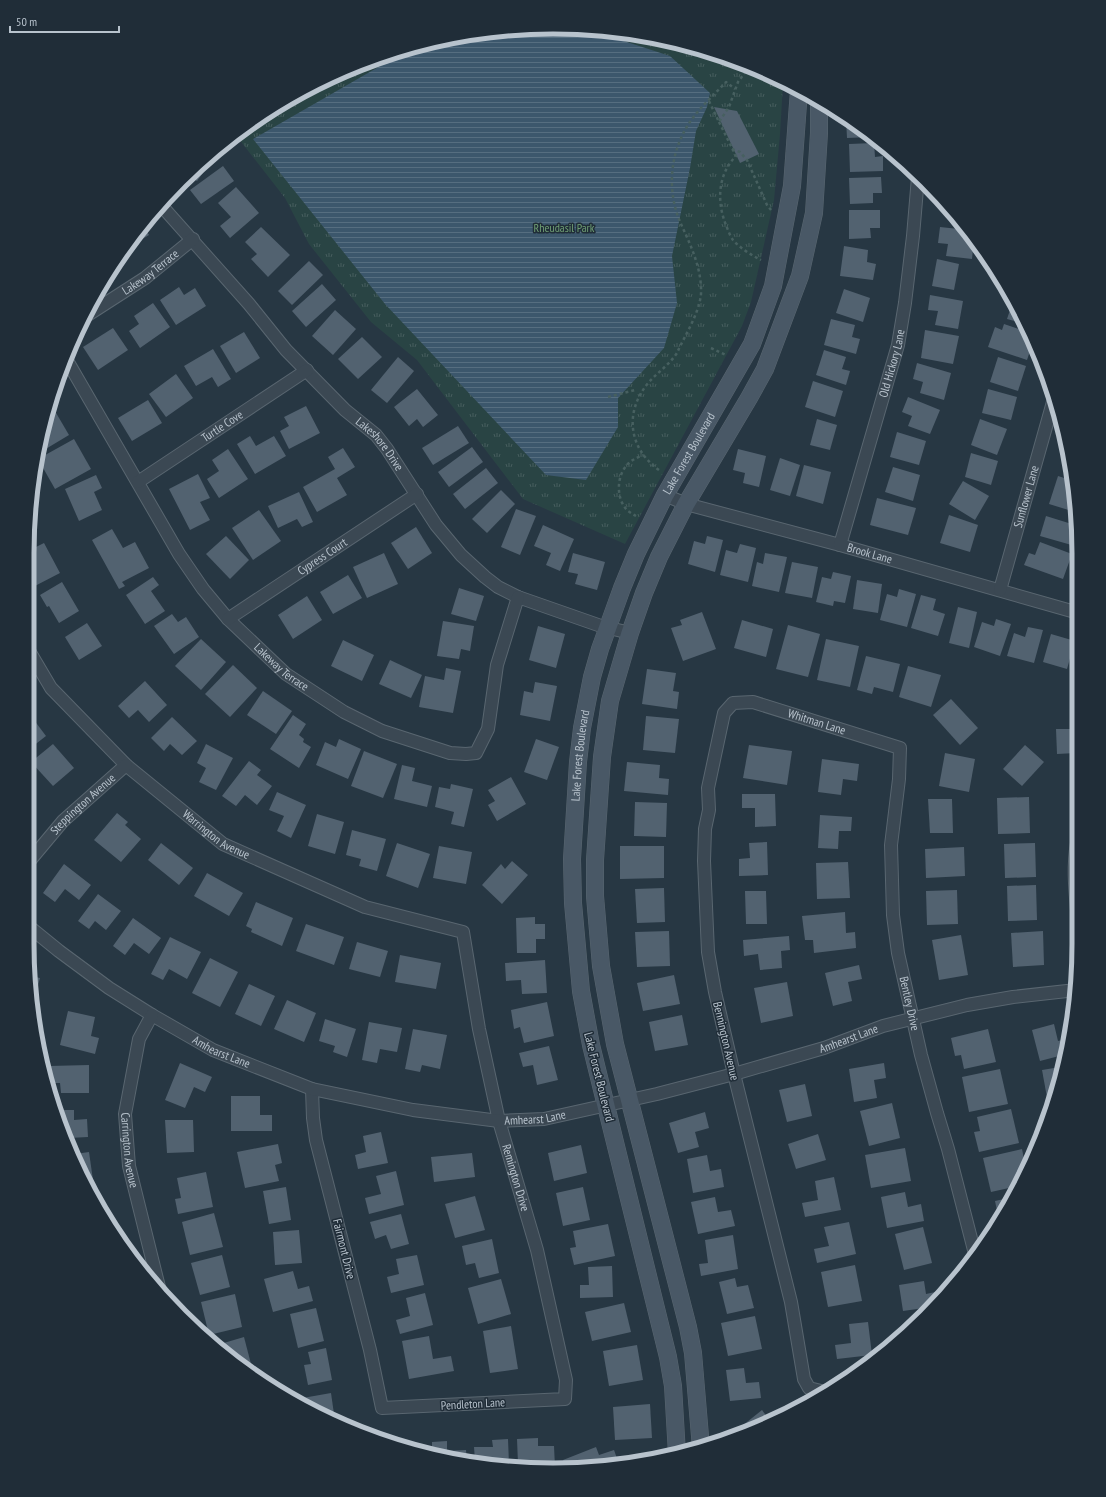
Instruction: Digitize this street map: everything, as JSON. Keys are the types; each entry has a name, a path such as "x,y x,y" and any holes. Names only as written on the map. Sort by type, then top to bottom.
{"street":[{"name":"Lake Forest Boulevard","path":"677,1448 673,1386 668,1357 591,1045 581,991 573,903 572,859 576,793 582,728 592,677 622,588 633,561 665,495 752,344 773,286 792,186 799,97"},
{"name":"Lake Forest Boulevard","path":"700,1441 693,1353 688,1327 615,1044 600,966 595,896 595,860 602,757 610,701 630,633 660,558 686,504 749,398 764,369 800,276 814,213 819,108"},
{"name":"Old Hickory Lane","path":"840,545 898,345 911,258 917,184"},
{"name":"Lakeshore Drive","path":"165,209 193,239 249,304 286,350 307,370 319,385 345,410 376,435 388,449 436,525 461,555 498,587 518,597 630,633"},
{"name":"Lakeway Terrace","path":"95,310 145,278 193,239"},
{"name":"Lakeway Terrace","path":"70,365 179,554 204,589 228,619 286,674 344,712 382,731 450,753 476,753 488,729 497,665 518,597"},
{"name":"Turtle Cove","path":"138,482 307,370"},
{"name":"Sunflower Lane","path":"1000,590 1051,409"},
{"name":"Cypress Court","path":"228,619 417,494"},
{"name":"Brook Lane","path":"665,495 686,504 840,545 1072,611"},
{"name":"Warrington Avenue","path":"34,659 51,688 126,765 223,844 365,907 463,932"},
{"name":"Whitman Lane","path":"734,703 753,702 900,748"},
{"name":"Bennington Avenue","path":"734,703 724,713 708,788 709,810 705,829 704,861 708,952 714,992 791,1302 804,1379 810,1388 817,1390"},
{"name":"Bentley Drive","path":"900,748 899,779 891,845 893,914 898,953 923,1062 948,1149 973,1248"},
{"name":"Steppington Avenue","path":"34,856 63,821 126,765"},
{"name":"Amhearst Lane","path":"34,931 109,988 213,1050 312,1089 413,1110 499,1121 544,1119 734,1074 824,1048 883,1026 966,1005 1070,991"},
{"name":"Remington Drive","path":"463,932 479,1029 499,1121 537,1250 566,1380 565,1399"},
{"name":"Carrington Avenue","path":"152,1015 139,1039 125,1114 129,1166 157,1279"},
{"name":"Fairmont Drive","path":"312,1089 313,1118 316,1140 370,1350 382,1408"},
{"name":"Pendleton Lane","path":"382,1408 565,1399"}],"path":[{"path":"719,122 729,107 738,82 746,72"},
{"path":"660,470 644,457 634,436 632,424 633,412 642,392 649,382 673,359 677,353 698,306 701,294 700,273 692,249 675,212 671,182 675,150 687,126 701,108 726,82 735,90"},
{"path":"709,101 736,156 729,163 720,187 721,212 732,239 760,260"},
{"path":"732,149 740,152 747,160 767,205 772,211"},
{"path":"711,348 726,355"},
{"path":"608,397 635,390"},
{"path":"636,516 628,511 622,501 618,491 619,480 622,471 627,464 643,455"}],"green space":[{"name":"Rheudasil Park","path":"519,35 587,35 621,38 687,52 720,62 783,88 774,200 751,302 742,326 625,544 523,499 417,360 371,322 309,244 285,198 239,139 265,121 294,104 323,88 354,74 386,62 452,44 485,38"}],"water":[{"name":"Rheudasil Park","path":"553,34 612,37 670,56 710,93 707,107 696,131 672,256 677,303 664,348 618,398 618,427 586,480 546,475 385,304 253,139 388,61 452,44 485,38"}],"building":[{"path":"714,107 737,111 759,154 740,163"},
{"path":"846,125 864,137 847,138"},
{"path":"871,143 874,145 875,157 883,156 883,171 850,172 849,144"},
{"path":"208,166 197,181 194,179"},
{"path":"223,166 234,181 201,204 190,190"},
{"path":"881,177 882,193 873,193 873,203 850,204 849,178"},
{"path":"236,187 259,213 230,238 220,226 231,217 218,203"},
{"path":"849,210 880,210 880,228 870,228 871,238 849,239"},
{"path":"261,227 290,255 268,277 251,259 257,254 245,242"},
{"path":"940,227 958,229 973,248 972,259 946,256 948,244 938,243"},
{"path":"146,231 149,235 138,242"},
{"path":"844,246 868,250 867,262 876,264 873,280 840,276"},
{"path":"937,259 959,264 954,290 932,286"},
{"path":"309,261 323,275 292,305 278,291"},
{"path":"322,284 336,300 306,327 292,311"},
{"path":"179,287 184,295 195,288 206,306 176,325 160,300"},
{"path":"844,289 870,298 863,322 836,313"},
{"path":"930,295 963,301 958,329 935,325 938,311 928,310"},
{"path":"153,303 170,327 140,348 129,331 139,324 134,316"},
{"path":"1010,309 1017,322 1007,319"},
{"path":"335,310 356,329 333,355 312,336"},
{"path":"831,319 855,325 852,337 860,339 856,354 824,345"},
{"path":"1004,324 1021,330 1030,350 1027,360 988,347 995,327 1002,330"},
{"path":"113,328 128,350 98,370 83,347"},
{"path":"925,330 959,336 953,364 921,358"},
{"path":"244,332 260,358 236,373 220,346"},
{"path":"362,337 382,357 358,379 338,359"},
{"path":"213,349 231,379 218,387 212,377 196,386 184,366"},
{"path":"824,350 846,357 842,369 850,371 846,385 816,375"},
{"path":"398,357 414,371 387,403 371,390"},
{"path":"998,357 1026,366 1018,391 990,382"},
{"path":"917,363 951,373 944,400 920,393 923,382 913,379"},
{"path":"176,374 193,398 166,417 149,394"},
{"path":"813,381 843,391 835,417 805,407"},
{"path":"417,389 438,415 423,427 417,419 409,426 394,407"},
{"path":"988,389 1017,397 1011,420 982,413"},
{"path":"908,397 940,410 930,434 908,426 912,416 902,412"},
{"path":"148,400 162,423 132,441 118,418"},
{"path":"306,406 320,433 289,449 280,431 289,426 284,417"},
{"path":"55,410 69,435 45,450"},
{"path":"817,419 837,425 830,450 810,445"},
{"path":"980,419 1007,429 997,455 971,445"},
{"path":"458,426 469,443 433,465 422,448"},
{"path":"897,432 926,441 919,465 890,457"},
{"path":"250,436 256,446 274,436 286,456 255,474 237,444"},
{"path":"74,439 91,469 55,489 42,465 43,456"},
{"path":"472,447 483,462 449,487 438,472"},
{"path":"343,448 355,467 337,478 347,495 317,512 303,487 335,469 328,457"},
{"path":"228,449 248,479 219,498 207,479 219,471 212,460"},
{"path":"738,449 766,456 759,487 743,483 745,473 733,470"},
{"path":"971,453 998,461 991,485 965,477"},
{"path":"780,458 800,465 790,496 770,490"},
{"path":"804,465 831,472 823,504 796,496"},
{"path":"893,467 920,475 913,501 885,492"},
{"path":"486,468 498,483 465,509 453,494"},
{"path":"198,474 210,498 200,502 210,520 190,530 169,489"},
{"path":"96,475 102,488 94,492 102,510 79,521 65,489"},
{"path":"1058,476 1067,479 1070,511 1049,504"},
{"path":"963,481 989,496 975,520 949,504"},
{"path":"501,490 515,504 487,533 472,519"},
{"path":"299,492 313,522 302,527 297,519 278,528 268,506"},
{"path":"877,498 916,508 908,535 870,525"},
{"path":"516,509 536,516 520,555 501,547"},
{"path":"259,510 281,541 253,560 232,528"},
{"path":"949,515 978,525 970,552 940,543"},
{"path":"1046,516 1071,524 1072,545 1040,536"},
{"path":"543,525 574,539 560,571 546,565 551,553 534,546"},
{"path":"416,527 432,553 408,569 391,543"},
{"path":"112,529 123,548 135,542 149,568 122,582 125,586 119,589 92,540"},
{"path":"226,536 249,560 230,579 206,554"},
{"path":"707,536 723,540 715,572 688,564 694,541 705,544"},
{"path":"1040,542 1072,554 1063,579 1024,565 1029,553 1035,555"},
{"path":"44,543 60,573 34,586 34,553 34,548"},
{"path":"740,544 756,548 748,582 720,575 726,550 737,553"},
{"path":"384,553 398,584 367,598 353,567"},
{"path":"573,553 605,562 597,590 575,584 578,574 568,572"},
{"path":"765,553 787,557 779,592 752,586 757,562 763,564"},
{"path":"792,562 818,567 812,598 785,593"},
{"path":"833,572 851,576 845,603 834,601 833,606 816,602 822,577 831,579"},
{"path":"348,575 362,598 333,614 320,592"},
{"path":"153,577 159,585 151,591 165,611 145,624 126,595"},
{"path":"857,580 882,584 878,613 853,609"},
{"path":"62,582 79,611 59,623 49,606 47,607 40,595"},
{"path":"459,588 484,596 476,621 451,614"},
{"path":"899,589 916,594 907,627 880,620 887,594 897,597"},
{"path":"921,595 936,599 933,610 945,614 938,636 911,628"},
{"path":"307,596 322,620 293,639 278,615"},
{"path":"958,607 977,612 969,648 949,643"},
{"path":"702,612 716,649 683,661 671,628 682,625 680,620"},
{"path":"172,614 178,622 186,617 199,637 174,654 154,626"},
{"path":"996,619 1011,624 1000,656 974,647 982,622 994,626"},
{"path":"742,620 773,629 766,657 734,648"},
{"path":"443,621 474,626 470,651 461,649 459,659 437,656"},
{"path":"87,623 102,646 79,660 65,637"},
{"path":"788,625 820,634 808,677 776,669"},
{"path":"538,626 565,634 556,668 529,660"},
{"path":"1028,627 1043,630 1034,663 1007,656 1014,633 1025,637"},
{"path":"1051,634 1072,640 1072,652 1067,669 1043,662"},
{"path":"201,639 226,662 201,690 175,666"},
{"path":"826,639 859,646 850,687 817,680"},
{"path":"343,640 374,655 362,681 331,666"},
{"path":"866,656 900,664 893,692 874,687 872,694 857,690"},
{"path":"390,660 422,675 411,698 379,684"},
{"path":"233,665 257,688 230,717 205,694"},
{"path":"908,666 941,675 931,707 899,697"},
{"path":"446,668 461,671 453,713 419,707 425,676 444,680"},
{"path":"647,669 676,673 673,691 679,692 677,709 642,704"},
{"path":"145,681 167,705 149,722 138,710 129,718 118,706"},
{"path":"535,682 557,686 550,721 520,715 524,691 533,693"},
{"path":"263,691 292,711 276,734 247,715"},
{"path":"951,699 978,728 960,745 933,715"},
{"path":"293,715 306,724 299,735 304,739 303,742 311,747 299,768 270,749"},
{"path":"646,716 679,719 675,753 643,750"},
{"path":"172,717 197,741 182,755 170,744 164,751 151,738"},
{"path":"34,720 46,736 34,745"},
{"path":"1056,729 1072,729 1072,753 1057,754"},
{"path":"339,739 361,749 348,779 316,765 325,742 336,747"},
{"path":"536,739 559,747 547,780 524,772"},
{"path":"53,744 74,768 53,786 34,765 34,760"},
{"path":"206,744 233,758 216,790 199,782 206,768 197,763"},
{"path":"749,745 792,751 787,785 743,778"},
{"path":"1025,745 1044,762 1022,786 1003,769"},
{"path":"364,751 397,764 383,798 351,786"},
{"path":"945,753 975,759 969,792 939,786"},
{"path":"822,759 859,764 857,781 843,779 841,795 818,792"},
{"path":"249,761 261,770 257,775 272,786 257,805 245,795 236,806 222,796"},
{"path":"627,762 660,765 659,778 669,779 668,795 624,791"},
{"path":"402,765 415,768 412,781 432,786 427,807 394,799"},
{"path":"511,777 526,804 497,821 488,805 495,801 488,790"},
{"path":"451,784 473,789 464,827 451,824 454,812 435,807 439,787 450,789"},
{"path":"277,792 306,805 291,838 277,831 284,816 269,810"},
{"path":"742,794 775,794 776,826 755,827 755,808 742,808"},
{"path":"1029,797 1030,833 998,834 997,798"},
{"path":"928,799 952,799 953,833 930,833"},
{"path":"635,802 667,803 666,837 634,836"},
{"path":"117,813 128,822 125,825 141,839 121,862 94,840"},
{"path":"317,814 344,822 335,854 308,846"},
{"path":"820,815 852,817 851,831 839,831 838,849 818,848"},
{"path":"352,830 386,839 377,871 359,866 361,859 346,855"},
{"path":"767,842 768,875 739,876 739,859 750,858 749,843"},
{"path":"161,843 193,868 179,885 148,860"},
{"path":"397,843 430,854 418,888 386,876"},
{"path":"1035,843 1036,877 1005,878 1004,844"},
{"path":"439,846 472,852 466,884 433,878"},
{"path":"620,846 664,846 664,878 620,879"},
{"path":"964,847 965,876 926,878 925,849"},
{"path":"512,861 528,875 502,904 482,885 501,864 505,869"},
{"path":"848,862 850,898 817,899 816,863"},
{"path":"64,864 91,885 79,900 65,889 55,902 43,893"},
{"path":"207,873 243,893 229,916 194,896"},
{"path":"1036,885 1037,920 1008,921 1007,886"},
{"path":"664,888 665,922 637,923 635,889"},
{"path":"957,890 958,924 927,925 926,891"},
{"path":"745,891 766,891 767,924 746,924"},
{"path":"98,894 121,911 106,930 95,921 89,929 78,921"},
{"path":"256,902 293,918 282,946 251,932 252,929 246,926"},
{"path":"845,912 846,933 855,932 856,948 814,953 813,940 805,940 802,916"},
{"path":"535,917 535,924 545,924 545,939 536,939 536,953 517,953 516,918"},
{"path":"133,918 161,938 149,954 134,943 125,955 113,946"},
{"path":"306,924 344,937 334,965 296,951"},
{"path":"669,931 670,966 637,967 635,932"},
{"path":"1043,931 1044,965 1013,967 1011,933"},
{"path":"961,935 968,975 939,980 932,940"},
{"path":"789,936 790,950 781,951 782,968 760,970 758,954 744,956 743,940"},
{"path":"170,937 201,952 187,979 169,969 163,980 151,974"},
{"path":"357,942 388,951 380,977 349,969"},
{"path":"400,955 441,963 436,989 395,982"},
{"path":"210,958 238,972 220,1007 192,993"},
{"path":"545,960 547,993 522,994 521,980 506,981 505,963"},
{"path":"859,965 862,979 848,982 852,1001 833,1006 825,973"},
{"path":"674,975 680,1004 643,1011 637,983"},
{"path":"35,977 40,978 36,992"},
{"path":"787,982 793,1016 761,1023 754,988"},
{"path":"249,984 275,996 261,1026 235,1014"},
{"path":"287,1000 316,1013 304,1042 274,1029"},
{"path":"547,1002 554,1036 524,1043 520,1027 514,1029 511,1010"},
{"path":"68,1011 95,1017 91,1036 99,1038 95,1054 60,1045"},
{"path":"682,1015 688,1045 655,1051 649,1022"},
{"path":"325,1019 356,1029 347,1057 333,1052 335,1046 319,1041"},
{"path":"369,1022 402,1028 397,1052 380,1049 377,1063 362,1060"},
{"path":"1054,1024 1058,1041 1063,1040 1059,1056 1040,1061 1032,1030"},
{"path":"413,1029 447,1035 440,1069 422,1065 420,1072 405,1069"},
{"path":"988,1029 996,1062 964,1069 961,1055 955,1056 951,1038"},
{"path":"549,1046 558,1080 537,1085 533,1065 523,1067 519,1053"},
{"path":"180,1063 212,1077 205,1092 194,1087 185,1108 165,1100"},
{"path":"884,1063 886,1078 874,1080 877,1098 854,1102 849,1069"},
{"path":"89,1065 89,1093 61,1093 60,1083 54,1083 49,1066"},
{"path":"1057,1068 1047,1100 1042,1070"},
{"path":"1000,1069 1008,1104 969,1112 962,1077"},
{"path":"805,1084 812,1116 787,1122 779,1090"},
{"path":"231,1096 260,1096 260,1115 272,1115 272,1131 231,1131"},
{"path":"892,1103 900,1138 869,1146 860,1111"},
{"path":"1011,1109 1019,1143 979,1152 974,1132 980,1131 977,1117"},
{"path":"62,1110 74,1110 74,1120 87,1119 88,1137 72,1138"},
{"path":"705,1112 709,1128 695,1132 699,1147 678,1153 669,1123"},
{"path":"165,1120 193,1120 194,1152 167,1153"},
{"path":"381,1132 388,1163 358,1169 355,1155 366,1152 363,1136"},
{"path":"818,1134 826,1160 796,1169 788,1144"},
{"path":"278,1144 282,1163 275,1165 279,1181 245,1188 237,1152"},
{"path":"581,1145 587,1173 554,1181 548,1153"},
{"path":"905,1148 911,1181 871,1188 865,1155"},
{"path":"1022,1149 1024,1160 1011,1188 991,1192 983,1158"},
{"path":"89,1152 93,1180 91,1180 79,1153"},
{"path":"472,1153 475,1177 434,1182 431,1157"},
{"path":"707,1155 710,1171 721,1169 724,1187 693,1193 687,1159"},
{"path":"396,1171 404,1205 369,1214 365,1198 381,1194 376,1176"},
{"path":"206,1172 213,1207 178,1214 175,1199 181,1198 177,1178"},
{"path":"834,1177 841,1210 805,1217 802,1203 818,1200 815,1181"},
{"path":"286,1187 291,1220 269,1224 263,1191"},
{"path":"583,1187 590,1220 563,1226 556,1193"},
{"path":"905,1192 908,1207 921,1204 924,1221 887,1228 881,1197"},
{"path":"475,1196 485,1230 455,1238 445,1204"},
{"path":"715,1197 718,1212 731,1210 735,1226 698,1234 691,1202"},
{"path":"1005,1199 997,1212 995,1201"},
{"path":"214,1213 223,1247 190,1255 182,1222"},
{"path":"401,1214 409,1244 391,1249 386,1235 375,1239 370,1222"},
{"path":"849,1222 856,1254 817,1263 814,1249 829,1246 824,1227"},
{"path":"608,1224 615,1256 574,1265 570,1248 576,1247 573,1231"},
{"path":"923,1227 932,1263 904,1270 895,1234"},
{"path":"299,1230 302,1263 275,1265 273,1232"},
{"path":"733,1235 738,1269 701,1276 699,1264 708,1263 705,1240"},
{"path":"492,1239 499,1273 479,1278 475,1263 466,1265 462,1246"},
{"path":"222,1255 230,1287 200,1295 191,1263"},
{"path":"417,1255 424,1285 391,1293 387,1277 399,1274 396,1259"},
{"path":"855,1265 862,1301 828,1307 821,1272"},
{"path":"612,1266 613,1297 580,1298 580,1285 589,1285 588,1267"},
{"path":"293,1271 298,1289 309,1286 313,1301 273,1312 264,1279"},
{"path":"735,1278 737,1287 748,1285 754,1308 727,1314 719,1282"},
{"path":"501,1279 511,1314 478,1324 468,1288"},
{"path":"924,1281 926,1294 938,1291 923,1308 903,1311 899,1285"},
{"path":"425,1293 433,1325 400,1334 396,1320 410,1316 406,1298"},
{"path":"235,1294 242,1327 211,1334 208,1331 201,1302"},
{"path":"624,1303 631,1332 592,1341 585,1312"},
{"path":"316,1308 324,1341 298,1348 290,1314"},
{"path":"755,1316 762,1349 728,1356 721,1323"},
{"path":"868,1322 872,1354 870,1355 837,1359 835,1345 851,1343 849,1324"},
{"path":"511,1326 518,1369 490,1373 483,1331"},
{"path":"429,1336 433,1359 451,1356 454,1371 409,1379 402,1341"},
{"path":"244,1337 251,1364 249,1365 222,1343"},
{"path":"637,1345 643,1380 609,1386 603,1351"},
{"path":"326,1348 332,1380 308,1385 304,1365 311,1364 308,1352"},
{"path":"744,1368 746,1383 759,1382 761,1398 730,1401 726,1370"},
{"path":"331,1393 334,1414 323,1409 302,1398"},
{"path":"650,1404 652,1438 615,1440 613,1407"},
{"path":"762,1410 767,1416 752,1423 740,1427"},
{"path":"538,1438 538,1446 554,1446 555,1463 518,1462 517,1439"},
{"path":"508,1439 509,1461 475,1457 474,1447 493,1447 492,1440"},
{"path":"447,1441 447,1451 466,1450 467,1456 432,1448 432,1442"},
{"path":"596,1447 599,1455 614,1450 617,1459 564,1463 563,1460"}]}
